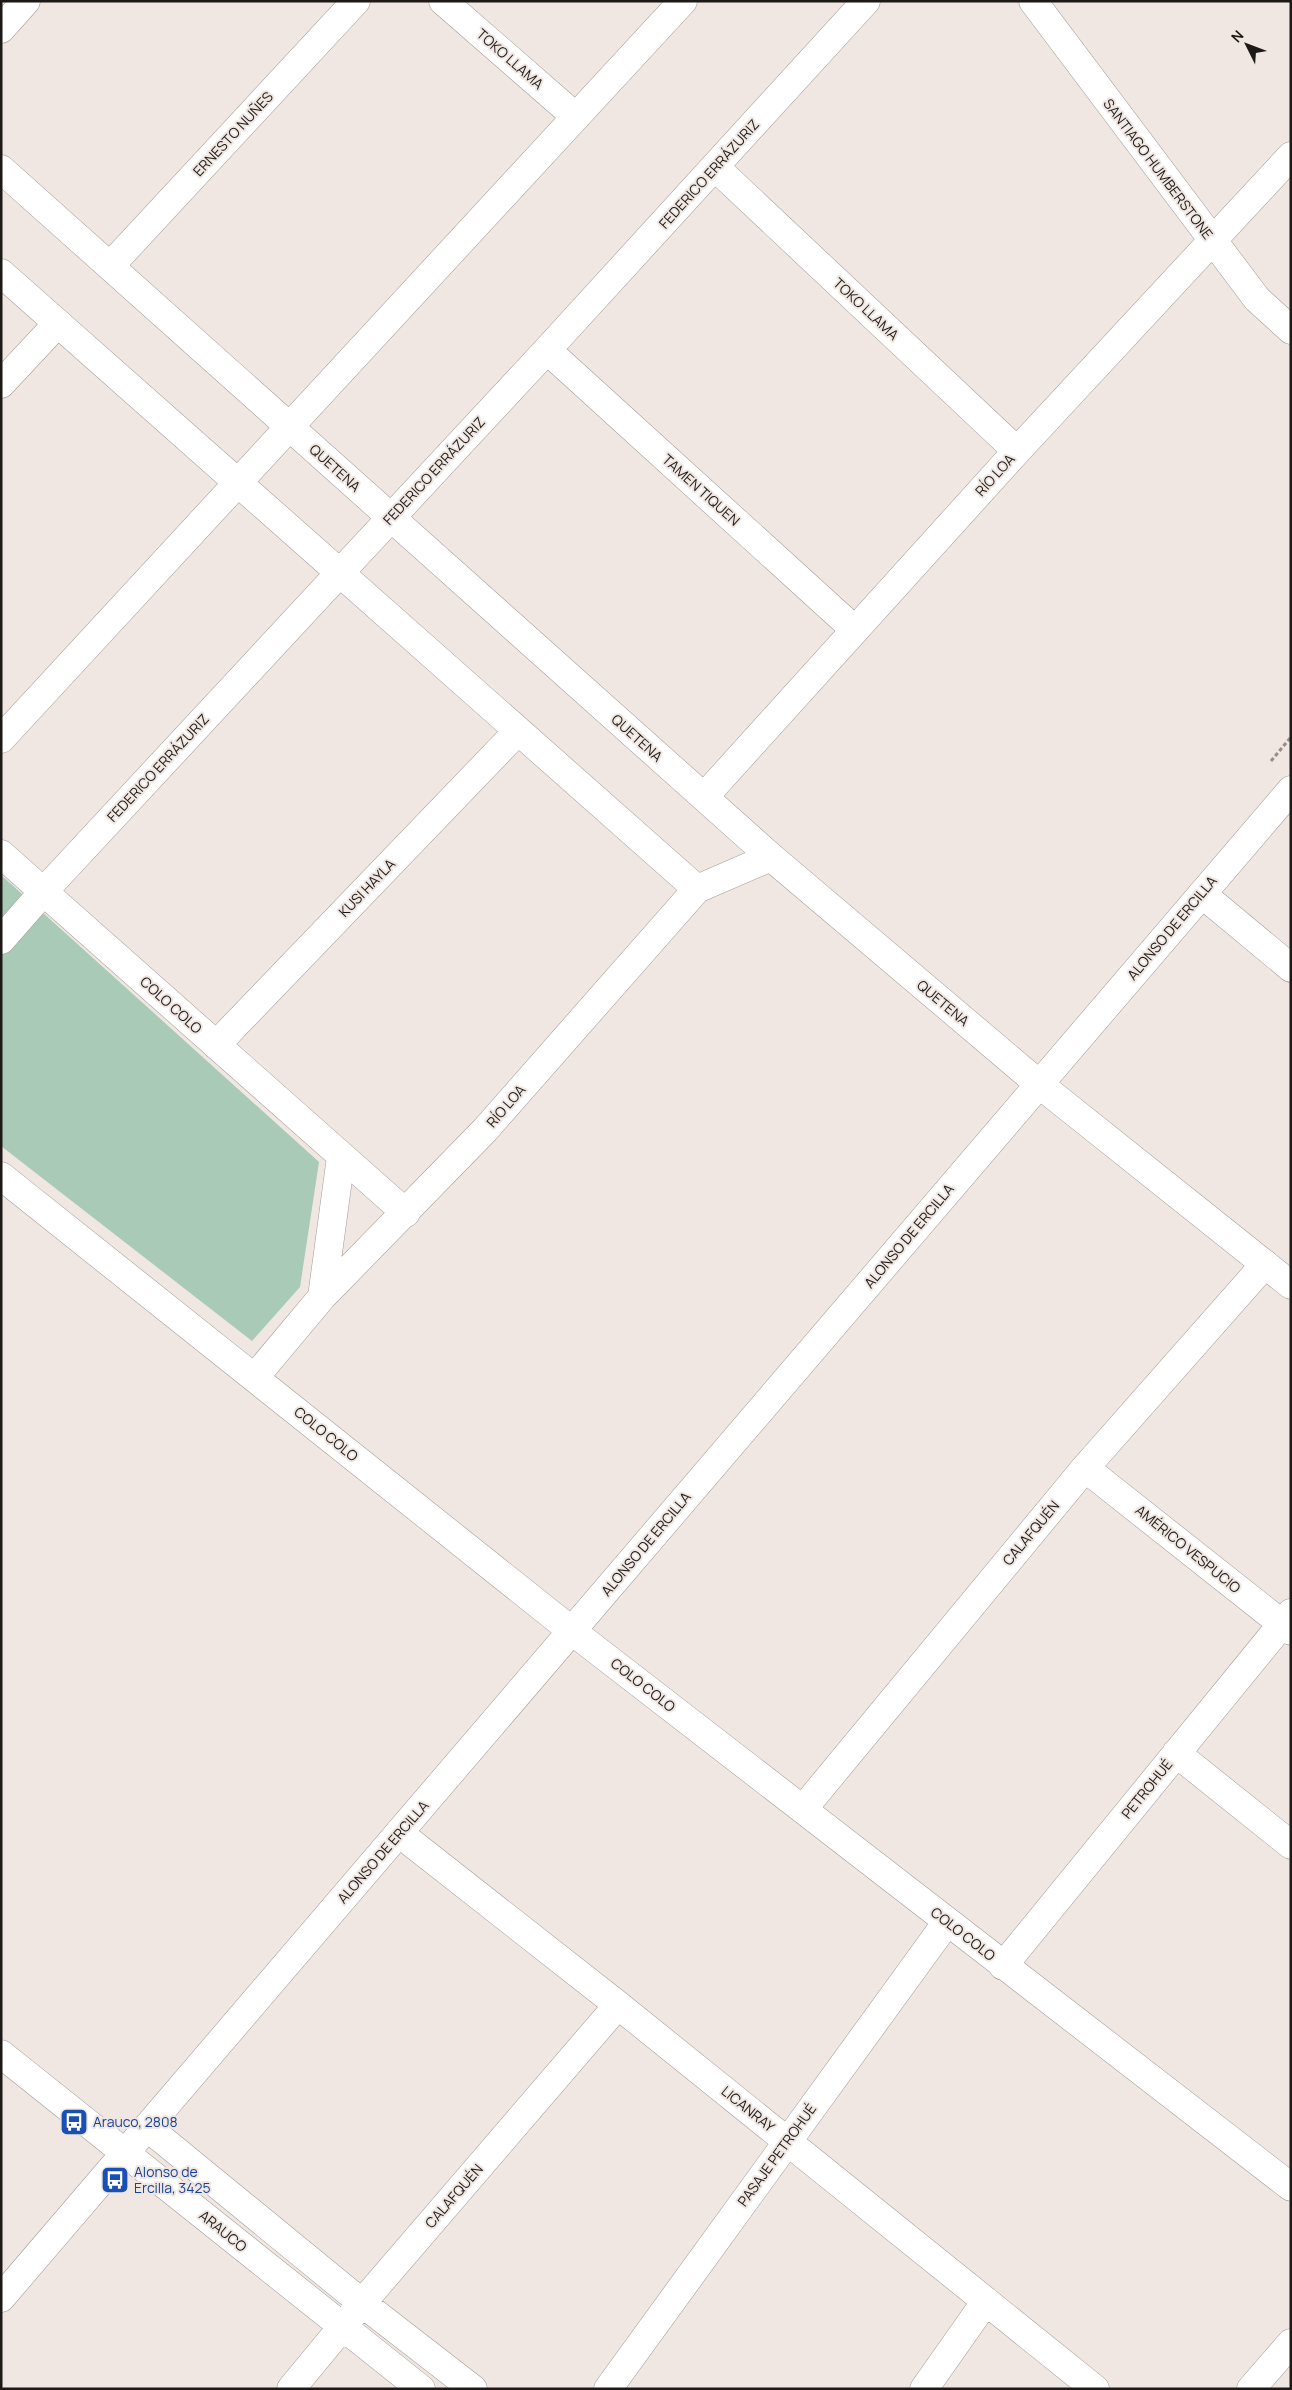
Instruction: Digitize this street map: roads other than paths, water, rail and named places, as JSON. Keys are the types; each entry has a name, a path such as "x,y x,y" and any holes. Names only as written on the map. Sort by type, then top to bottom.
{"street":[{"path":"1,29 26,1"},
{"name":"ERNESTO NUÑES","path":"110,266 356,1"},
{"name":"TOKO LLAMA","path":"443,1 576,117"},
{"path":"1,739 683,1"},
{"name":"FEDERICO ERRÁZURIZ","path":"1,940 44,891 547,350 866,1"},
{"name":"SANTIAGO HUMBERSTONE","path":"1033,1 1257,299 1291,330"},
{"name":"RÍO LOA","path":"704,797 1017,451 1291,156"},
{"name":"TOKO LLAMA","path":"715,167 1017,451"},
{"name":"QUETENA","path":"1,169 771,857 1039,1084 1291,1285"},
{"path":"1,273 697,889"},
{"path":"1,384 58,323"},
{"name":"TAMEN TIQUEN","path":"547,350 855,630"},
{"name":"KUSI HAYLA","path":"216,1045 518,730"},
{"name":"ALONSO DE ERCILLA","path":"1,2298 1291,790"},
{"name":"COLO COLO","path":"1,854 406,1213"},
{"name":"RÍO LOA","path":"255,1376 322,1297 485,1130 697,889 771,857"},
{"path":"1202,894 1291,968"},
{"path":"322,1297 341,1156"},
{"name":"COLO COLO","path":"1,1176 255,1376 572,1631 1291,2188"},
{"name":"CALAFQUÉN","path":"803,1809 1085,1468 1265,1264"},
{"name":"AMÉRICO VESPUCIO","path":"1085,1468 1288,1623"},
{"name":"PETROHUÉ","path":"1004,1966 1176,1753 1288,1623"},
{"path":"1176,1753 1291,1845"},
{"name":"LICANRAY","path":"399,1833 618,2005 1095,2389"},
{"name":"PASAJE PETROHUÉ","path":"608,2389 947,1922"},
{"name":"CALAFQUÉN","path":"291,2389 362,2303 618,2005"},
{"name":"ARAUCO","path":"1,2054 421,2389"},
{"path":"147,2127 362,2303 472,2389"},
{"path":"924,2389 986,2301"},
{"path":"1252,2389 1291,2343"}],"place":[{"name":"Arauco, 2808","path":"74,2122"},
{"name":"Alonso de Ercilla, 3425","path":"115,2180"}]}
